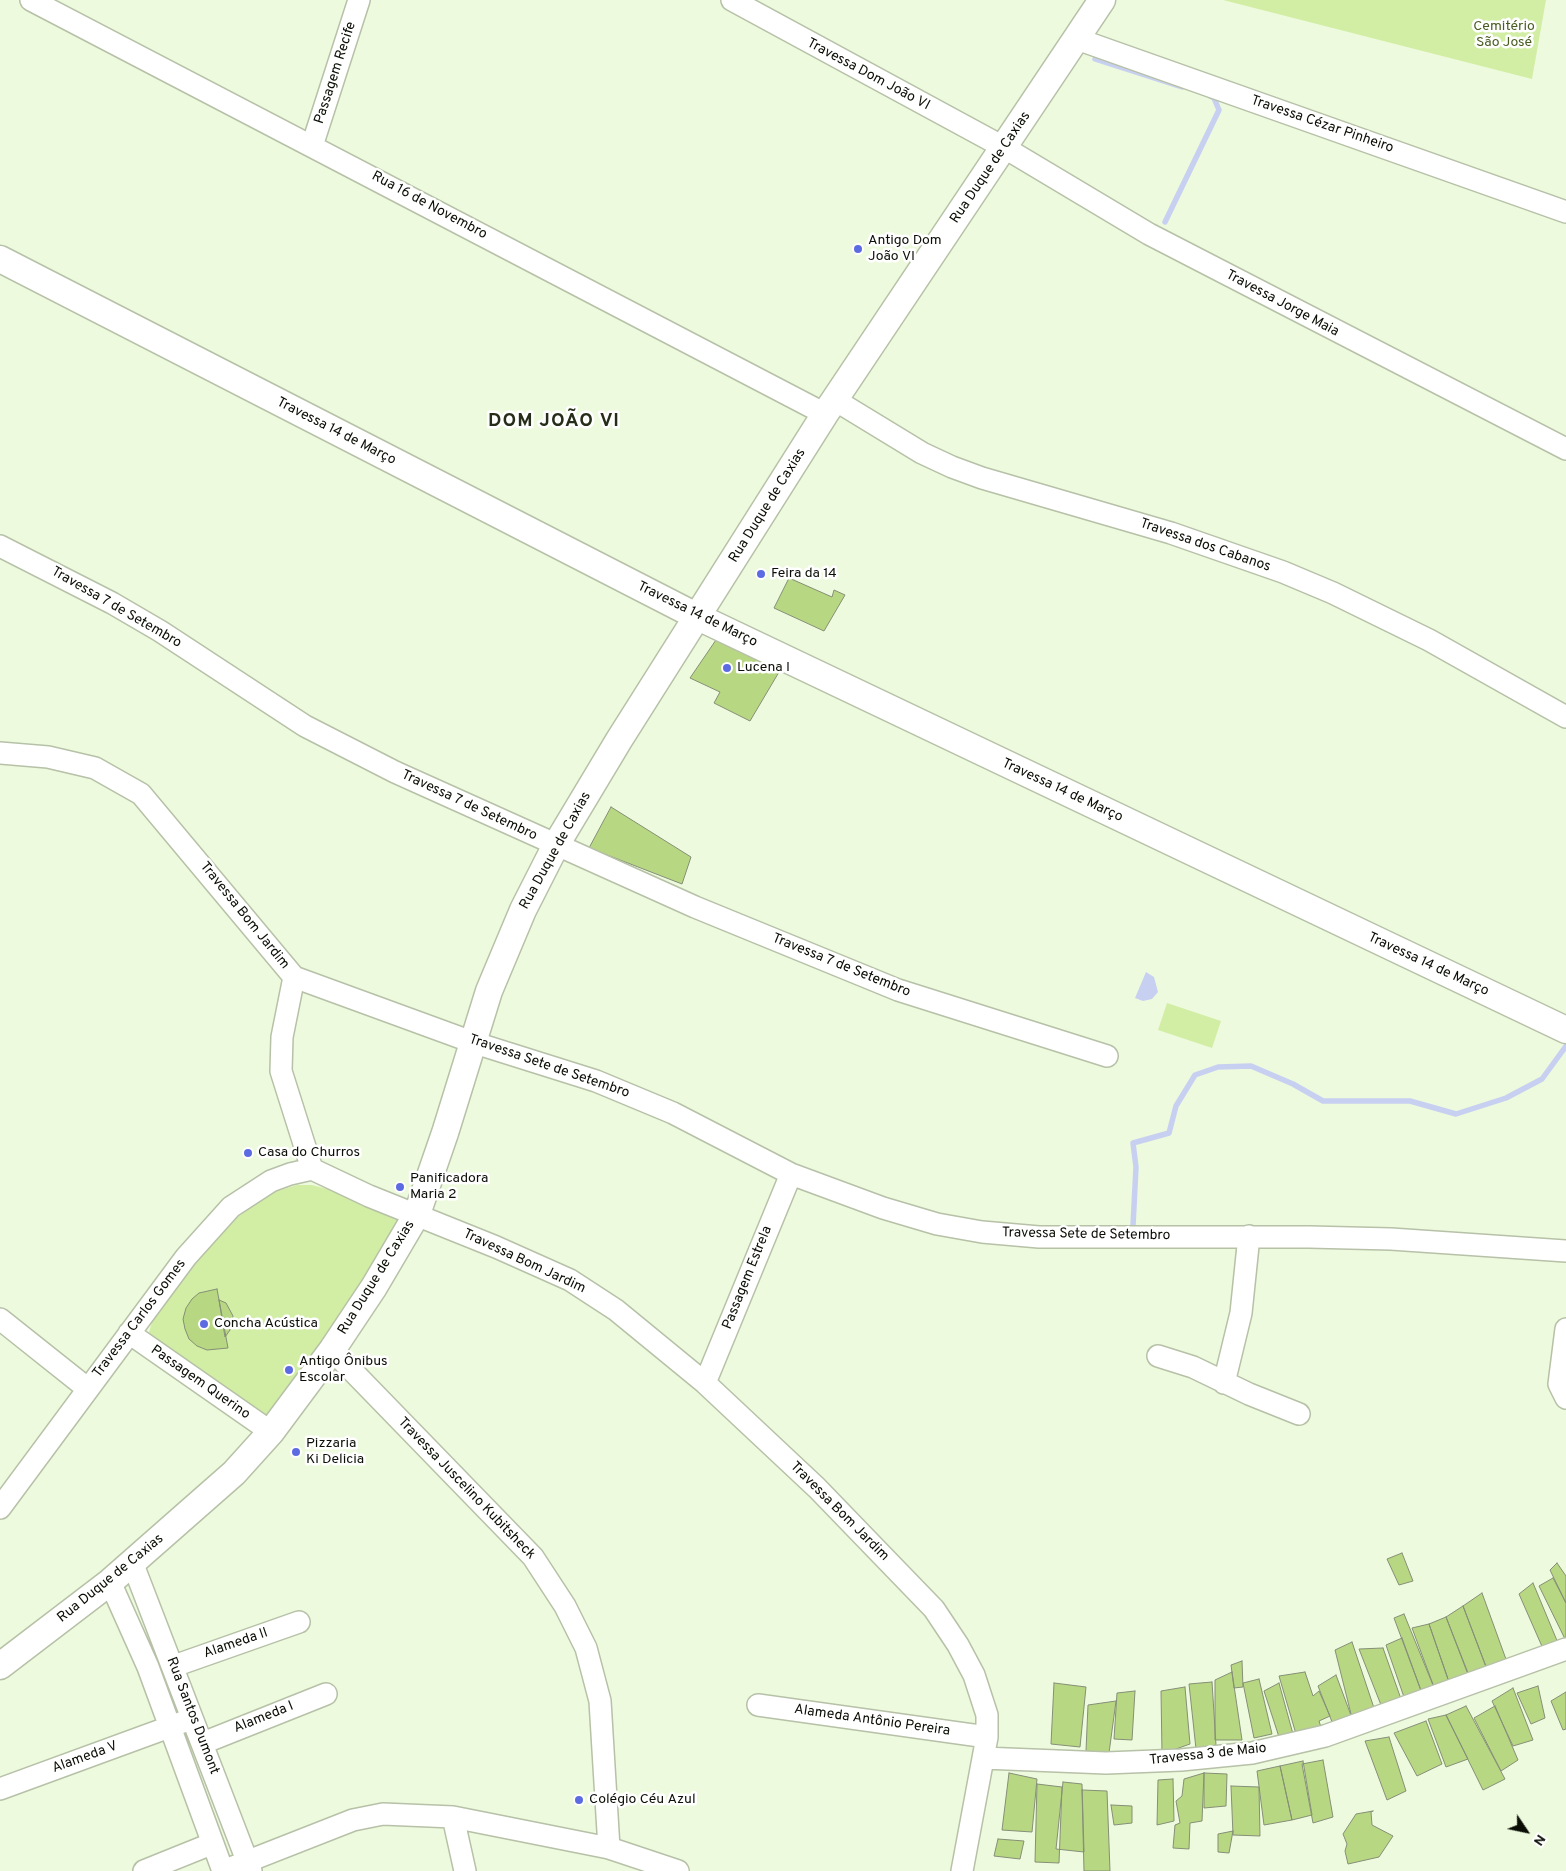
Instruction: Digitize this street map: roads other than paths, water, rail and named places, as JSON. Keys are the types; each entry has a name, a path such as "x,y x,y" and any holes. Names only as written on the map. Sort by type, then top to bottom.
{"street":[{"name":"Rua 16 de Novembro","path":"31,0 312,146 830,407"},
{"name":"Passagem Recife","path":"312,146 359,0"},
{"name":"Travessa Dom João VI","path":"732,0 1005,148"},
{"name":"Rua Duque de Caxias","path":"0,1665 110,1582 234,1473 271,1432 332,1350 374,1287 416,1214 445,1133 472,1042 508,945 556,845 696,616 830,407 1005,148 1102,0"},
{"name":"Travessa Cézar Pinheiro","path":"1077,39 1566,212"},
{"name":"Travessa Jorge Maia","path":"1005,148 1150,234 1566,450"},
{"name":"Travessa 14 de Março","path":"0,259 696,616 1566,1030"},
{"name":"Travessa dos Cabanos","path":"830,407 952,467 982,478 1180,536 1283,572 1333,593 1429,640 1566,716"},
{"name":"Travessa 7 de Setembro","path":"0,546 120,608 160,631 268,703 338,744 556,845 695,907 898,990 1107,1056"},
{"name":"Travessa Bom Jardim","path":"0,753 48,758 95,768 141,794 294,977 282,1037 281,1071 312,1169 369,1196 416,1214 570,1280 616,1310 705,1383 817,1488 934,1609 958,1645 974,1674 987,1715 987,1737 962,1871"},
{"name":"Travessa Sete de Setembro","path":"294,977 472,1042 560,1068 634,1096 673,1113 791,1174 883,1208 937,1224 982,1232 1039,1236 1249,1236 1391,1239 1566,1251"},
{"name":"Travessa Carlos Gomes","path":"0,1508 186,1257 231,1207 271,1181 312,1169"},
{"name":"Passagem Estrela","path":"705,1383 791,1174"},
{"path":"1224,1383 1241,1313 1249,1236"},
{"path":"0,1319 88,1389"},
{"path":"1566,1329 1559,1384 1566,1398"},
{"name":"Passagem Querino","path":"129,1333 271,1432"},
{"name":"Travessa Juscelino Kubitsheck","path":"332,1350 533,1557 565,1606 586,1648 600,1701 609,1848"},
{"path":"1158,1356 1193,1367 1224,1383 1299,1414"},
{"name":"Rua Santos Dumont","path":"132,1562 174,1666 248,1866"},
{"name":"Rua Santos Dumont","path":"110,1582 148,1668 211,1844 223,1871"},
{"name":"Alameda II","path":"174,1666 299,1622"},
{"name":"Travessa 3 de Maio","path":"982,1758 1106,1763 1181,1760 1252,1753 1324,1736 1566,1649"},
{"name":"Alameda I","path":"203,1743 326,1694"},
{"name":"Alameda Antônio Pereira","path":"758,1705 987,1737"},
{"name":"Alameda V","path":"0,1789 193,1718"},
{"path":"223,1871 248,1866 360,1818 383,1814 453,1817 609,1848 678,1871"},
{"path":"453,1817 465,1871"},
{"path":"144,1871 211,1844"}],"water":[{"path":"1146,972 1154,977 1158,992 1152,999 1143,1001 1135,998"}],"waterway":[{"path":"1095,59 1182,87"},
{"path":"1165,222 1219,110 1214,98 1210,96"},
{"path":"1133,1226 1136,1167 1133,1143 1169,1133 1176,1106 1195,1075 1218,1067 1251,1066 1293,1084 1323,1101 1410,1101 1456,1114 1506,1098 1542,1079 1566,1046"}],"place":[{"name":"Antigo Dom João VI","path":"858,249"},
{"name":"Feira da 14","path":"761,574"},
{"name":"Lucena I","path":"727,668"},
{"name":"Casa do Churros","path":"248,1153"},
{"name":"Panificadora Maria 2","path":"400,1187"},
{"name":"Concha Acústica","path":"204,1324"},
{"name":"Antigo Ônibus Escolar","path":"289,1370"},
{"name":"Pizzaria Ki Delicia","path":"296,1452"},
{"name":"Colégio Céu Azul","path":"579,1800"}],"district":[{"name":"DOM JOÃO VI","path":"554,422"}],"park label":[{"name":"Cemitério São José","path":"1504,36"}]}
